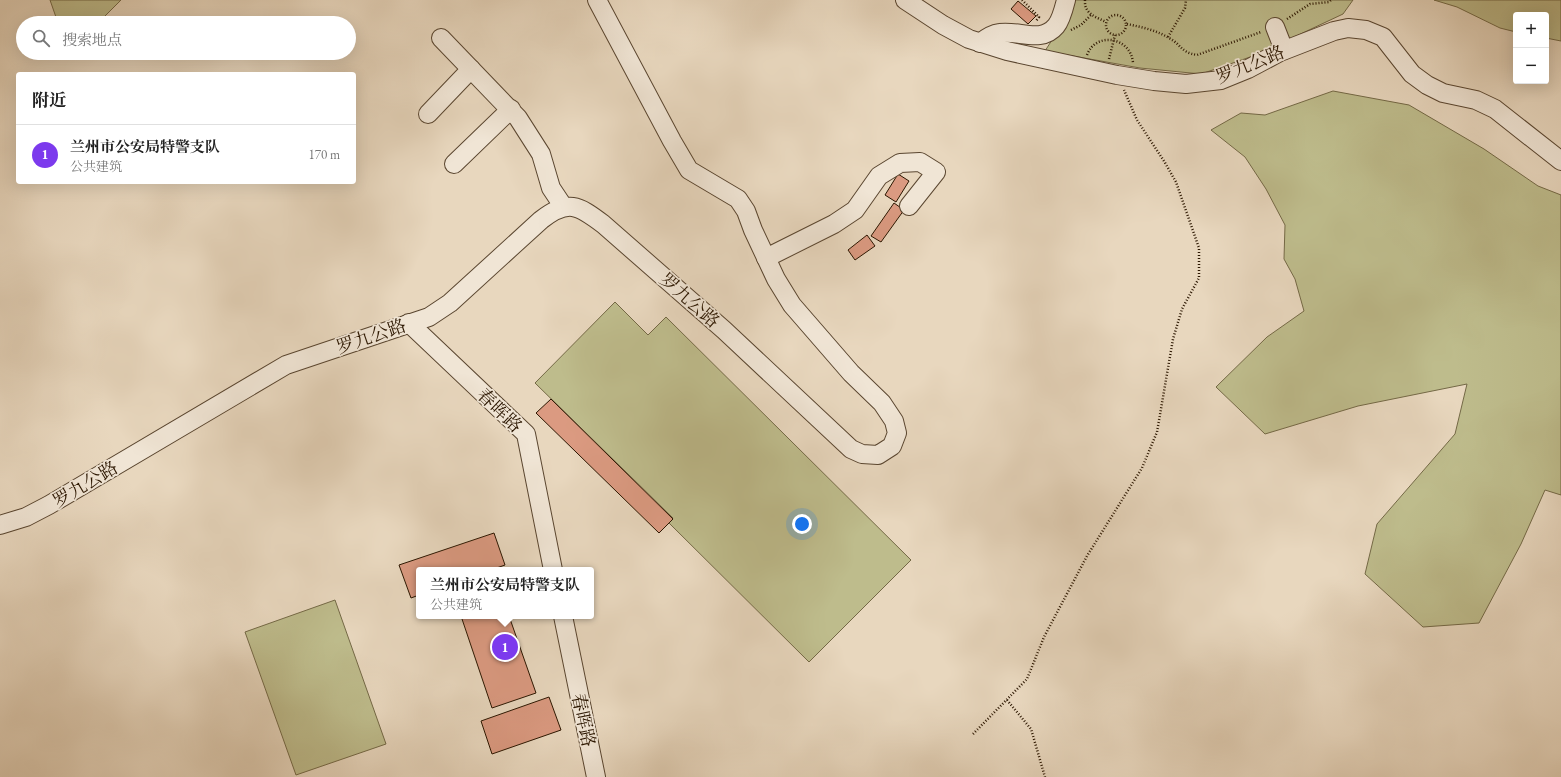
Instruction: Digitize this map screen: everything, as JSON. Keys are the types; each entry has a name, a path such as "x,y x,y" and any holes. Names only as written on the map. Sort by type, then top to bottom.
{"street":[{"name":"罗九公路","path":"2,520 26,517 49,506 286,365 429,316 450,303 541,220 563,206 574,206 586,211 603,224 724,330 851,449 862,454 878,455 892,446 897,433 894,421 882,403 851,373 792,305 776,279 746,211 738,200 689,170 597,0"},
{"name":"罗九公路","path":"905,0 942,25 980,43 1007,51 1119,70 1186,84 1221,80 1248,69 1284,50 1334,31 1348,28 1366,30 1383,37 1412,74 1427,85 1443,94 1476,100 1496,109 1561,161"},
{"path":"980,43 989,36 1000,33 1034,36 1048,33 1057,25 1066,0"},
{"path":"1275,27 1284,50"},
{"path":"441,38 518,118 541,154 550,188 563,206"},
{"path":"428,114 471,69"},
{"path":"454,164 511,109"},
{"path":"766,258 834,224 855,210 879,176 900,163 920,162 936,172 909,206"},
{"name":"春晖路","path":"409,323 526,434 553,567"},
{"name":"春晖路","path":"569,625 596,777"}],"path":[{"path":"1022,0 1039,17 1023,34"},
{"path":"1085,0 1086,10 1091,15 1106,22"},
{"path":"1168,37 1185,8 1186,0"},
{"path":"1127,24 1144,28 1168,37 1186,54 1197,55 1275,27 1310,4 1329,2 1332,0"},
{"path":"1117,15 1124,17 1127,27 1124,33 1115,35 1109,32 1106,22 1110,17 1117,15"},
{"path":"973,734 1027,679 1044,637 1087,556 1142,468 1157,432 1172,339 1182,309 1199,278 1199,248 1176,182 1164,161 1136,120 1119,70 1114,40 1115,35"},
{"path":"1085,62 1090,48 1103,41 1114,40 1120,42 1132,55 1119,70"},
{"path":"1007,700 1031,730 1046,777"}],"shaded area":[{"path":"50,0 121,0 105,16 56,16"},
{"path":"1072,0 1353,0 1343,14 1256,55 1201,74 1140,68 1045,51 1064,21"},
{"path":"1434,0 1561,0 1561,41 1549,39 1549,12 1513,12 1513,31 1500,28 1457,7"},
{"path":"1333,91 1409,105 1484,149 1538,186 1561,195 1561,495 1545,490 1521,544 1479,623 1423,627 1365,574 1377,524 1455,434 1467,384 1358,406 1265,434 1216,387 1267,337 1304,311 1295,279 1284,259 1285,225 1266,189 1245,157 1211,130 1241,113 1265,115"},
{"path":"615,302 648,335 666,317 911,560 809,662 669,523 673,518 535,383"},
{"path":"335,600 386,744 296,775 245,632"}],"building":[{"path":"1018,1 1036,16 1028,24 1011,9"},
{"path":"898,174 909,181 896,202 885,195"},
{"path":"894,203 904,210 881,242 871,236"},
{"path":"867,235 875,246 855,260 848,250"},
{"path":"551,399 673,519 659,533 536,413"},
{"path":"494,533 505,565 499,567 416,567 416,596 411,598 399,565"},
{"path":"462,619 510,619 536,693 492,708"},
{"path":"549,697 561,730 492,754 481,721"}],"place":[{"name":"兰州市公安局特警支队","path":"505,647"}]}
